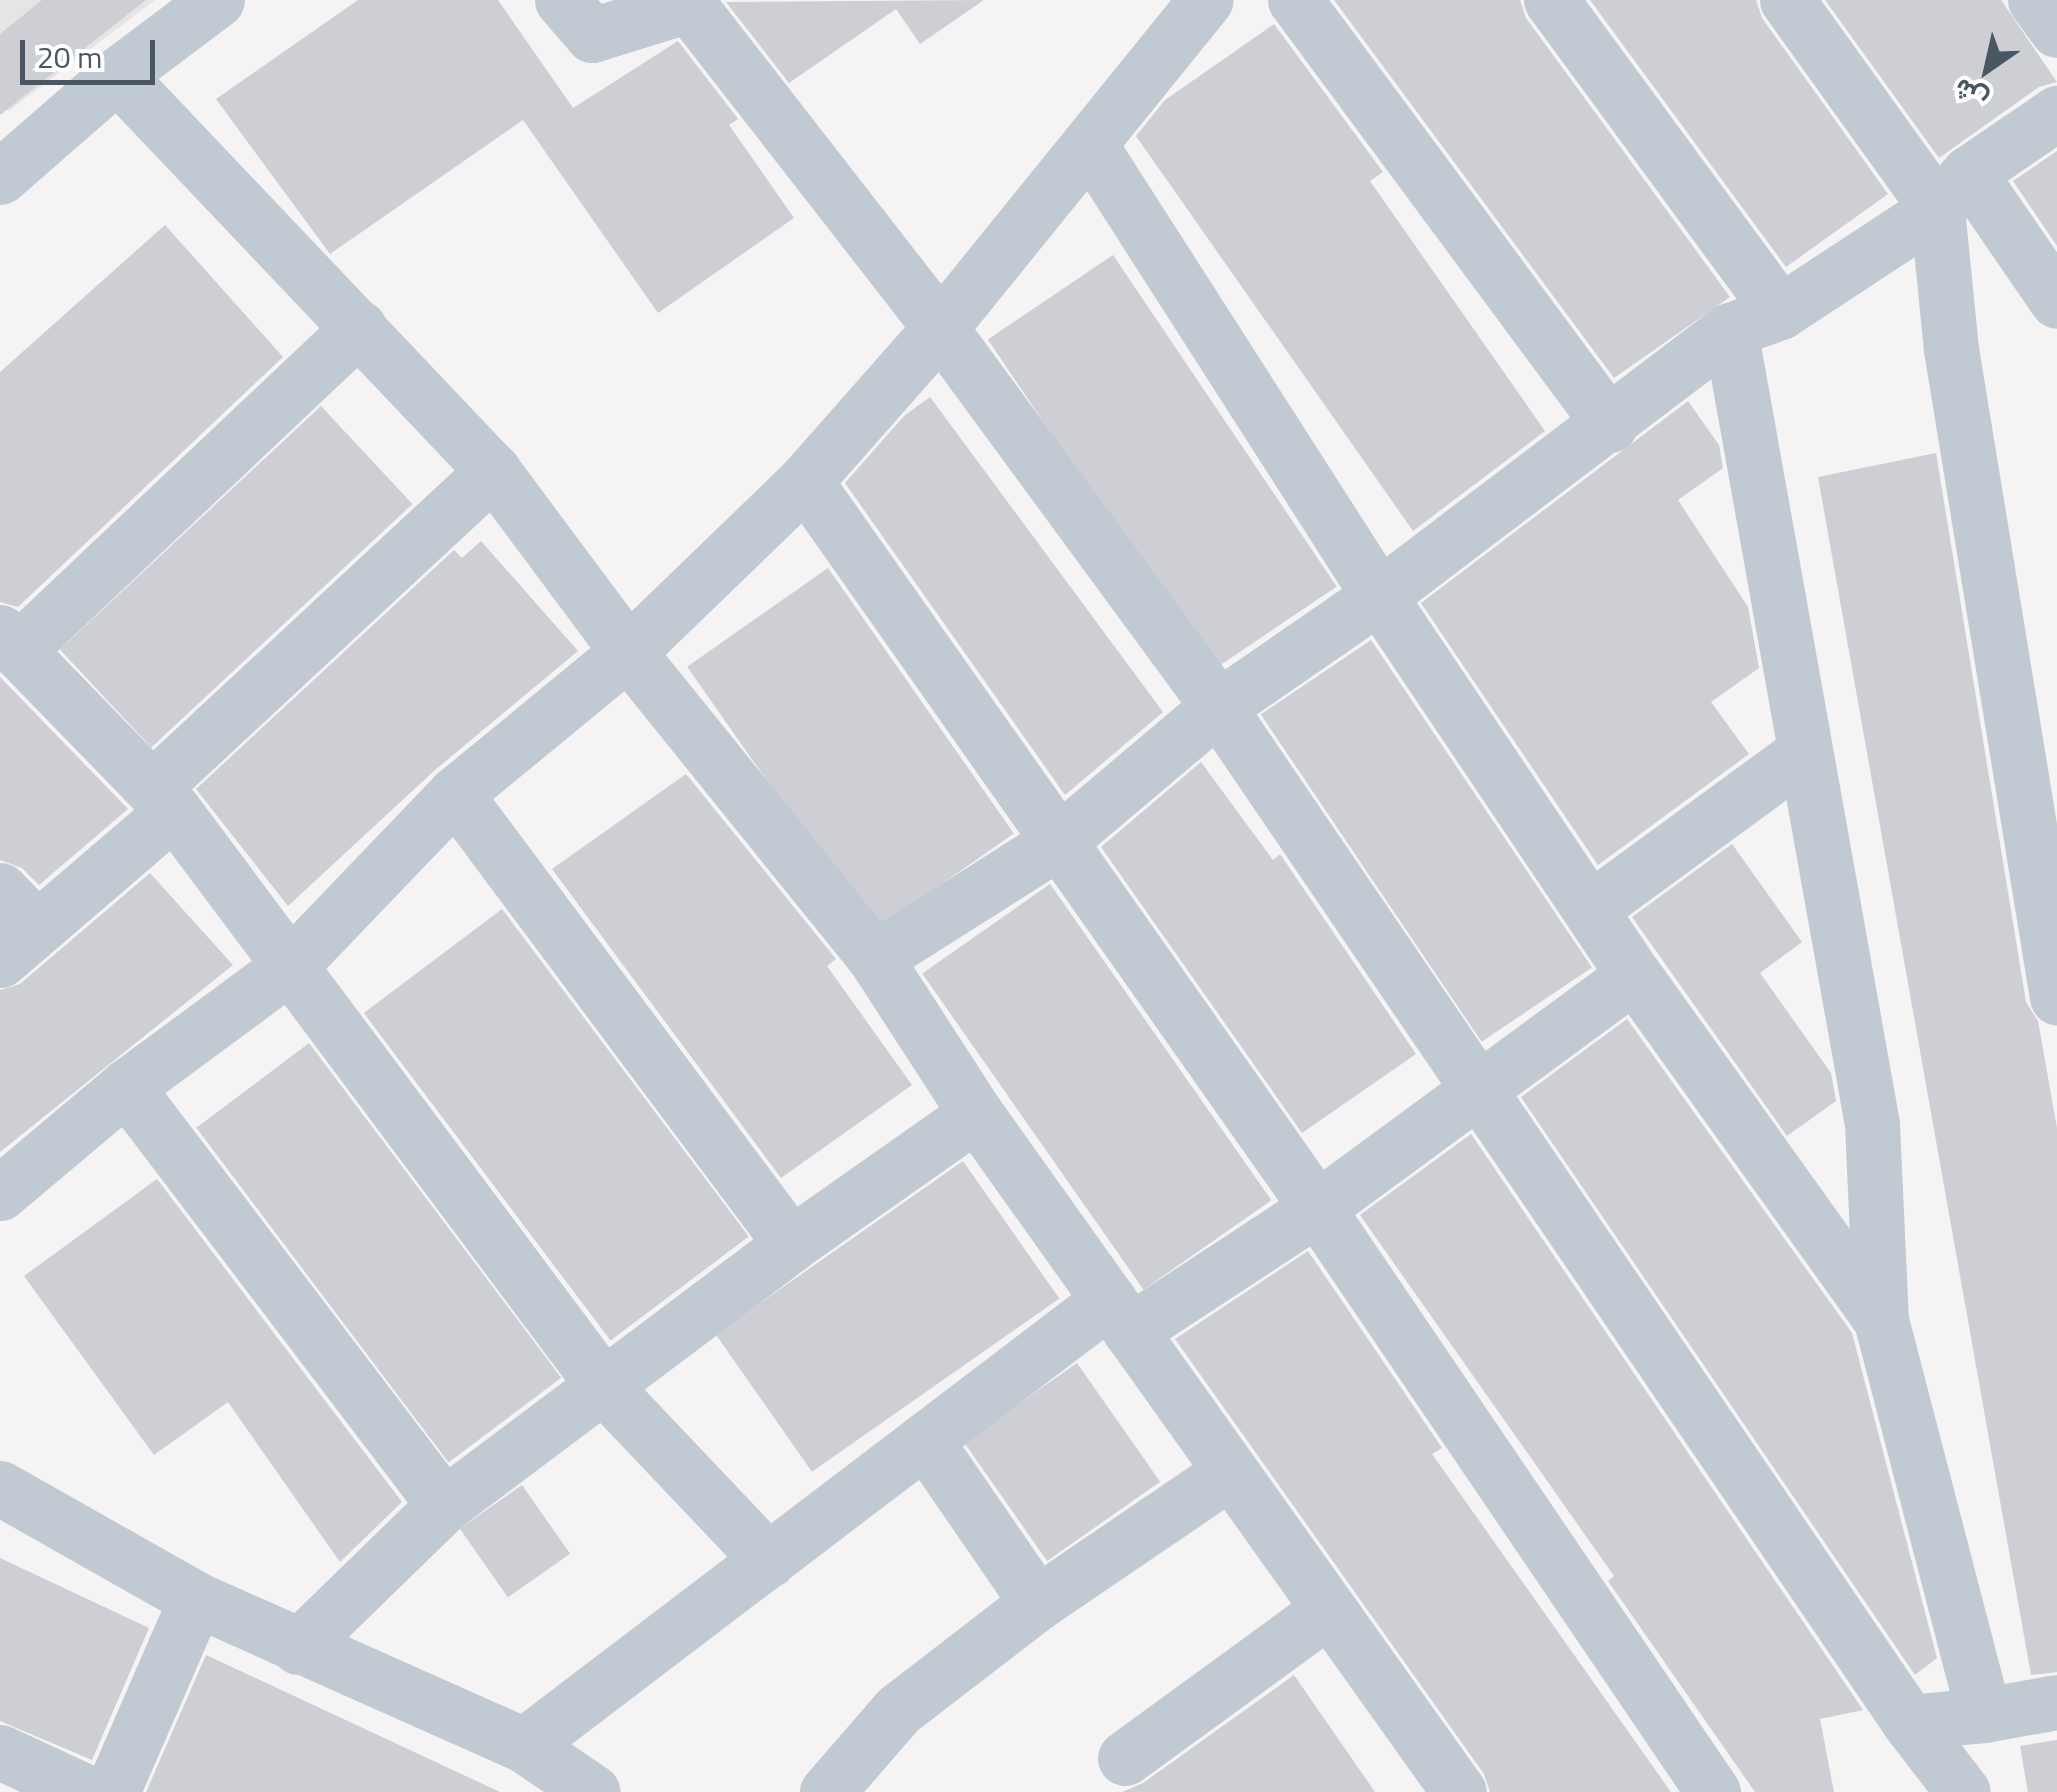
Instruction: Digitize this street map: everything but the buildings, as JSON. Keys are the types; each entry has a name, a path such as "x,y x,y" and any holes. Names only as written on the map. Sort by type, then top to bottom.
{"street":[{"path":"0,177 117,75 217,0"},
{"path":"562,0 592,35 688,5 940,328 1218,707 1909,1722 1963,1792"},
{"path":"0,1193 126,1087 290,966 455,794 628,652 805,481 940,328 1206,0"},
{"path":"1294,0 1610,425"},
{"path":"1551,0 1755,321 1803,752 1872,1124 1882,1320 1984,1715"},
{"path":"1787,0 1953,191 2057,301"},
{"path":"2034,0 2057,30"},
{"path":"117,75 492,471 628,652 876,958 976,1114 1458,1792"},
{"path":"876,958 1058,842 1218,707 1380,596 1755,321 1953,191 2057,113"},
{"path":"1090,145 1380,596 1590,909 1882,1320"},
{"path":"1953,191 1951,349 2057,997"},
{"path":"359,328 10,640 163,799 606,1389 768,1560"},
{"path":"12,926 163,799 492,471"},
{"path":"805,481 1318,1208 1713,1792"},
{"path":"1590,909 1803,752"},
{"path":"455,794 791,1244"},
{"path":"524,1744 925,1440 1120,1315 1318,1208 1634,974"},
{"path":"126,1087 444,1505"},
{"path":"298,1647 444,1505 606,1389 791,1244 976,1114"},
{"path":"925,1440 1037,1603"},
{"path":"827,1792 898,1710 1037,1603 1230,1472"},
{"path":"0,1488 196,1599 524,1744 593,1792"},
{"path":"112,1792 196,1599"},
{"path":"1126,1758 1328,1610"},
{"path":"1909,1722 1984,1715 2057,1702"},
{"path":"0,1752 86,1792"}],"shaded area":[{"path":"0,0 155,0 9,111 0,110"}]}
